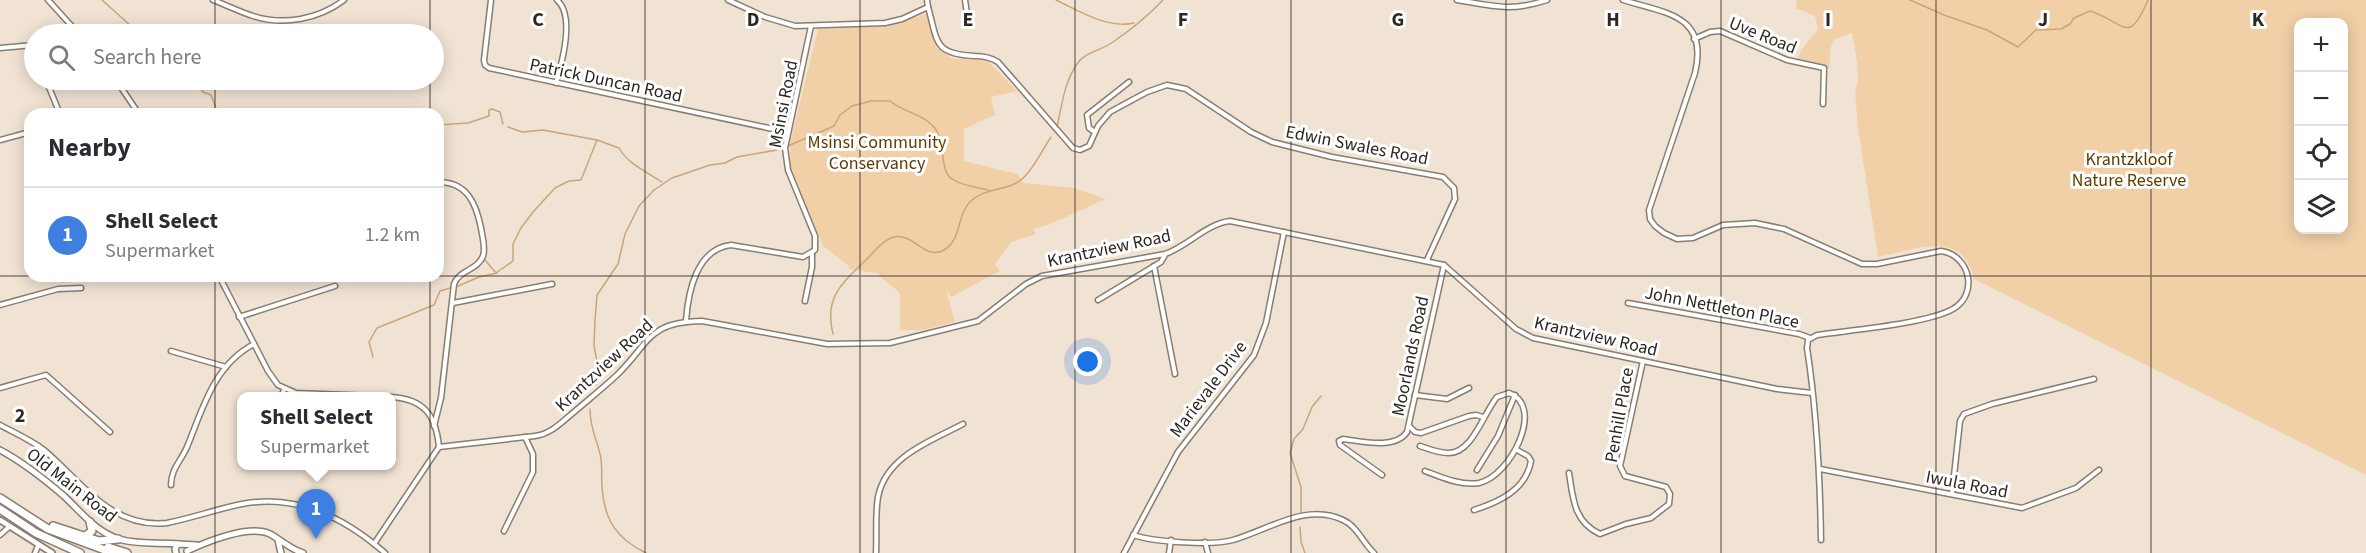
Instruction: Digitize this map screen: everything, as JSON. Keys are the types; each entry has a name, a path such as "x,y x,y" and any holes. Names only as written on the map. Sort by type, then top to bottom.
{"highway":[{"path":"0,498 48,529 113,553"},
{"path":"0,509 42,536 80,553"},
{"path":"18,510 28,512 76,537 127,553"},
{"path":"84,537 92,531 90,522"},
{"path":"53,526 84,537 104,541 118,539"}],"main road":[{"name":"Old Main Road","path":"0,450 19,461 56,490 90,522 118,539 199,545"},
{"name":"Old Main Road","path":"186,552 199,545 250,531 264,532 293,551 303,553"},
{"path":"278,540 281,553"},
{"name":"Old Main Road","path":"162,544 176,552"},
{"path":"176,552 182,544 186,552"}],"street":[{"path":"48,0 70,24"},
{"path":"213,0 267,20 315,16 344,0"},
{"name":"Patrick Duncan Road","path":"491,0 485,65 556,83 787,132"},
{"path":"556,0 564,9 566,29 556,83"},
{"path":"728,0 783,24 811,26 889,22 928,7 927,0"},
{"path":"965,0 968,21"},
{"path":"1456,0 1507,9 1547,0"},
{"path":"1623,0 1681,18 1688,25 1694,39 1697,59 1695,73 1649,210 1651,221 1659,230 1672,237 1683,239 1723,225 1761,224 1790,231 1856,262 1877,264 1941,251 1956,257 1967,272 1968,291 1960,303 1951,310 1908,321 1810,338 1807,346 1820,469 1821,540"},
{"name":"Edwin Swales Road","path":"928,7 936,37 942,48 951,54 982,56 998,62 1068,145 1078,150 1087,148 1091,144 1101,121 1117,108 1154,88 1165,85 1186,89 1251,132 1272,142 1443,177 1454,188 1455,199 1427,260"},
{"name":"Msinsi Road","path":"805,301 812,267 812,253 816,246 815,236 786,163 787,132 811,26"},
{"name":"Uve Road","path":"1694,39 1710,32 1720,31 1787,60 1824,68 1823,104"},
{"path":"0,48 24,46"},
{"path":"1095,132 1089,128 1087,116 1129,82"},
{"path":"50,90 58,108"},
{"path":"123,90 135,108"},
{"path":"0,140 24,134"},
{"path":"434,426 441,398 455,280 479,262 483,256 484,244 478,214 472,199 455,185 444,183"},
{"name":"Krantzview Road","path":"439,447 544,434 562,422 615,377 655,332 666,326 686,321 714,323 826,344 890,343 978,321 1037,278 1166,254 1224,222 1239,222 1444,265 1528,337 1777,389 1812,393"},
{"name":"Marievale Drive","path":"1124,553 1178,452 1254,355 1266,323 1284,231"},
{"path":"686,321 689,293 694,277 710,256 721,247 731,245 803,257 812,253"},
{"path":"1098,300 1161,262 1166,254"},
{"name":"Moorlands Road","path":"1382,475 1340,445 1339,441 1343,439 1369,442 1395,441 1404,436 1409,426 1444,265"},
{"path":"1155,266 1175,374"},
{"path":"222,282 274,380 284,390 292,392"},
{"path":"453,303 552,284"},
{"path":"239,317 335,286"},
{"path":"0,305 58,289 81,288"},
{"name":"John Nettleton Place","path":"1628,303 1799,334 1810,338"},
{"path":"171,485 172,473 186,450 207,395 237,353 254,344"},
{"path":"171,351 226,367"},
{"name":"Penhill Place","path":"1569,473 1574,506 1578,515 1588,528 1600,534 1651,518 1669,504 1670,494 1666,487 1629,478 1623,474 1620,466 1643,361"},
{"path":"0,388 46,375 110,432"},
{"path":"1952,494 1960,420 1964,414 1992,404 2094,379"},
{"path":"1415,395 1447,399 1469,388"},
{"path":"1419,446 1441,452 1459,451 1468,445 1497,397 1505,393 1515,395 1521,400 1524,410 1517,450 1499,473 1479,483 1447,479 1425,471"},
{"path":"1477,470 1498,436 1515,395"},
{"path":"374,543 439,447 428,411 408,400 396,398"},
{"path":"1409,426 1415,432 1421,433 1468,416 1483,417"},
{"path":"876,553 879,496 893,466 905,456 963,424"},
{"path":"0,425 44,450 100,503 118,515 132,520 157,524 244,503 275,501 299,504 322,511 374,543 385,553"},
{"path":"504,531 533,472 533,454 525,437"},
{"path":"1474,510 1502,500 1517,487 1528,472 1531,461 1528,456 1517,450"},
{"name":"Iwula Road","path":"1820,469 2023,508 2075,489 2099,470"},
{"path":"1129,543 1144,539 1204,542 1233,540 1312,514 1330,515 1346,521 1374,553"},
{"path":"0,520 52,553"},
{"path":"0,535 9,527"},
{"path":"1133,535 1144,539"},
{"path":"1169,553 1171,540"},
{"path":"1204,542 1208,553"},
{"path":"35,553 38,546"}],"green space":[{"name":"Krantzkloof Nature Reserve","path":"1797,0 2366,0 2366,475 1974,279 1968,263 1959,253 1948,248 1921,247 1878,257 1858,128 1855,92 1858,82 1857,61 1852,33 1834,39 1829,68 1798,63 1799,54 1818,29 1815,16 1796,8"},
{"name":"Msinsi Community Conservancy","path":"926,14 937,48 951,58 988,61 1017,91 991,97 995,115 964,129 964,161 1017,174 1024,183 1074,188 1106,199 1048,225 1033,229 1036,234 1011,242 995,264 1000,271 951,297 946,289 955,322 923,330 900,330 900,293 876,273 848,269 849,266 823,246 790,167 790,143 818,29 887,26"}],"waterway":[{"path":"102,0 129,24"},
{"path":"1056,0 1104,21 1134,23"},
{"path":"1057,127 1066,86 1077,64 1085,56 1126,33 1163,0"},
{"path":"1910,0 1987,30 2018,47 2036,30 2061,29 2070,24 2074,18 2090,11 2118,25 2130,27 2135,23 2148,0"},
{"path":"202,90 211,95 216,108"},
{"path":"788,146 834,126 840,115 852,106 871,101 890,101 924,119 934,127 940,140 945,169 952,179 965,185 988,190"},
{"path":"444,125 468,123 489,116 489,110 492,109 500,112 503,124"},
{"path":"508,127 522,132 543,130 597,140"},
{"path":"833,334 831,309 838,290 880,245 891,238 901,237 931,252 944,250 954,240 962,215 969,203 982,194 1010,186 1022,179 1034,165 1051,137"},
{"path":"485,260 496,273 513,261 513,244 521,228 555,188 569,181 581,180 597,140 619,148 633,163 662,182"},
{"path":"596,385 597,361 594,346 597,295 618,264 625,234 639,206 654,190 672,178 710,165 725,163 737,157 777,150"},
{"path":"456,287 479,277 497,273"},
{"path":"373,357 369,342 377,328 434,305 440,291 450,288"},
{"path":"1301,513 1301,487 1290,453 1294,439 1303,429 1312,407 1321,396"},
{"path":"590,409 592,427 601,458 603,499 609,519 620,535 646,553"},
{"path":"1300,527 1301,542 1305,553"}],"place":[{"name":"Shell Select","path":"316,539"}]}
